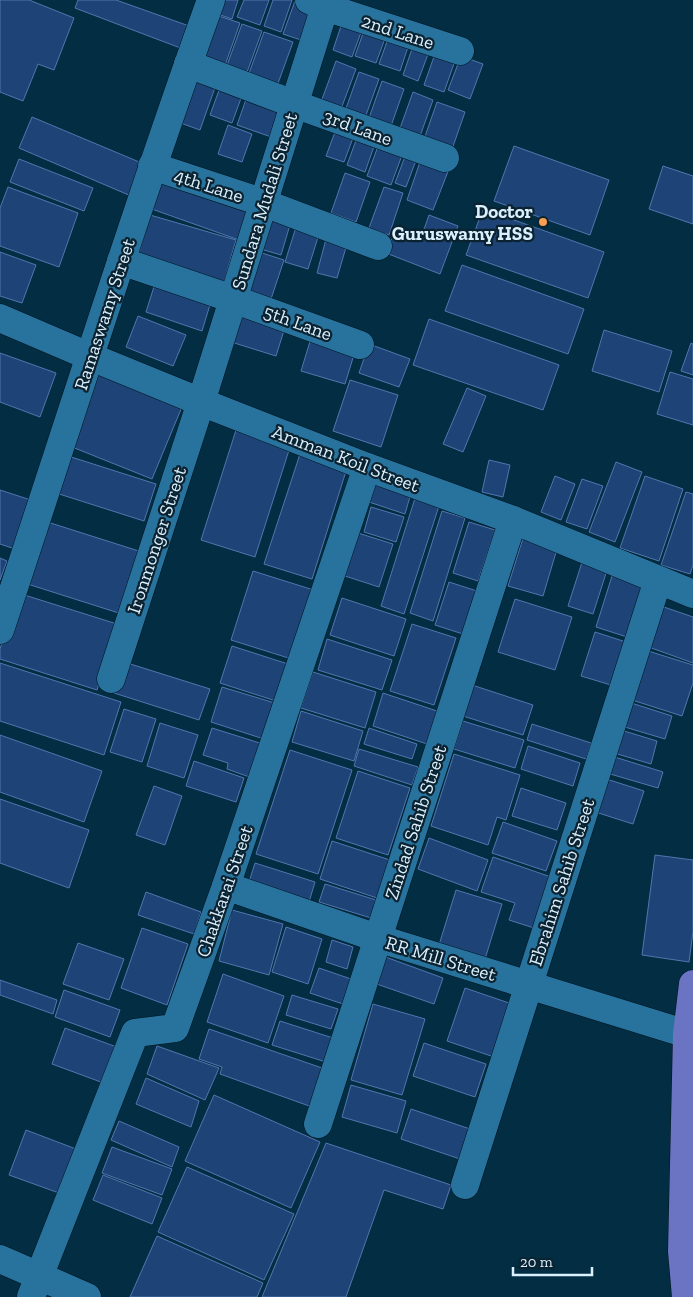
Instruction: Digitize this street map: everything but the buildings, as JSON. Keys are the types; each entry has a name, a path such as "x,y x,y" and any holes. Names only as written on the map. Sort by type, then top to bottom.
{"main road":[{"path":"686,1297 682,1251 687,1034 693,984"}],"street":[{"name":"Ramaswamy Street","path":"0,630 152,166 211,0"},
{"name":"2nd Lane","path":"321,2 460,51"},
{"name":"Sundara Mudali Street","path":"201,402 294,104 321,2"},
{"name":"3rd Lane","path":"188,64 445,158"},
{"name":"4th Lane","path":"152,166 264,203 378,246"},
{"name":"5th Lane","path":"121,261 360,345"},
{"name":"Amman Koil Street","path":"0,318 201,402 367,468 513,520 693,594"},
{"name":"Ironmonger Street","path":"111,679 201,402"},
{"name":"Chakkarai Street","path":"35,1286 135,1033 175,1028 226,886 367,468"},
{"name":"Zindad Sahib Street","path":"318,1124 513,520"},
{"name":"Ebrahim Sahib Street","path":"465,1185 658,580"},
{"name":"RR Mill Street","path":"226,886 377,938 687,1034"},
{"path":"0,1259 35,1286 87,1297"}],"place":[{"name":"Doctor Guruswamy HSS","path":"543,222"}]}
